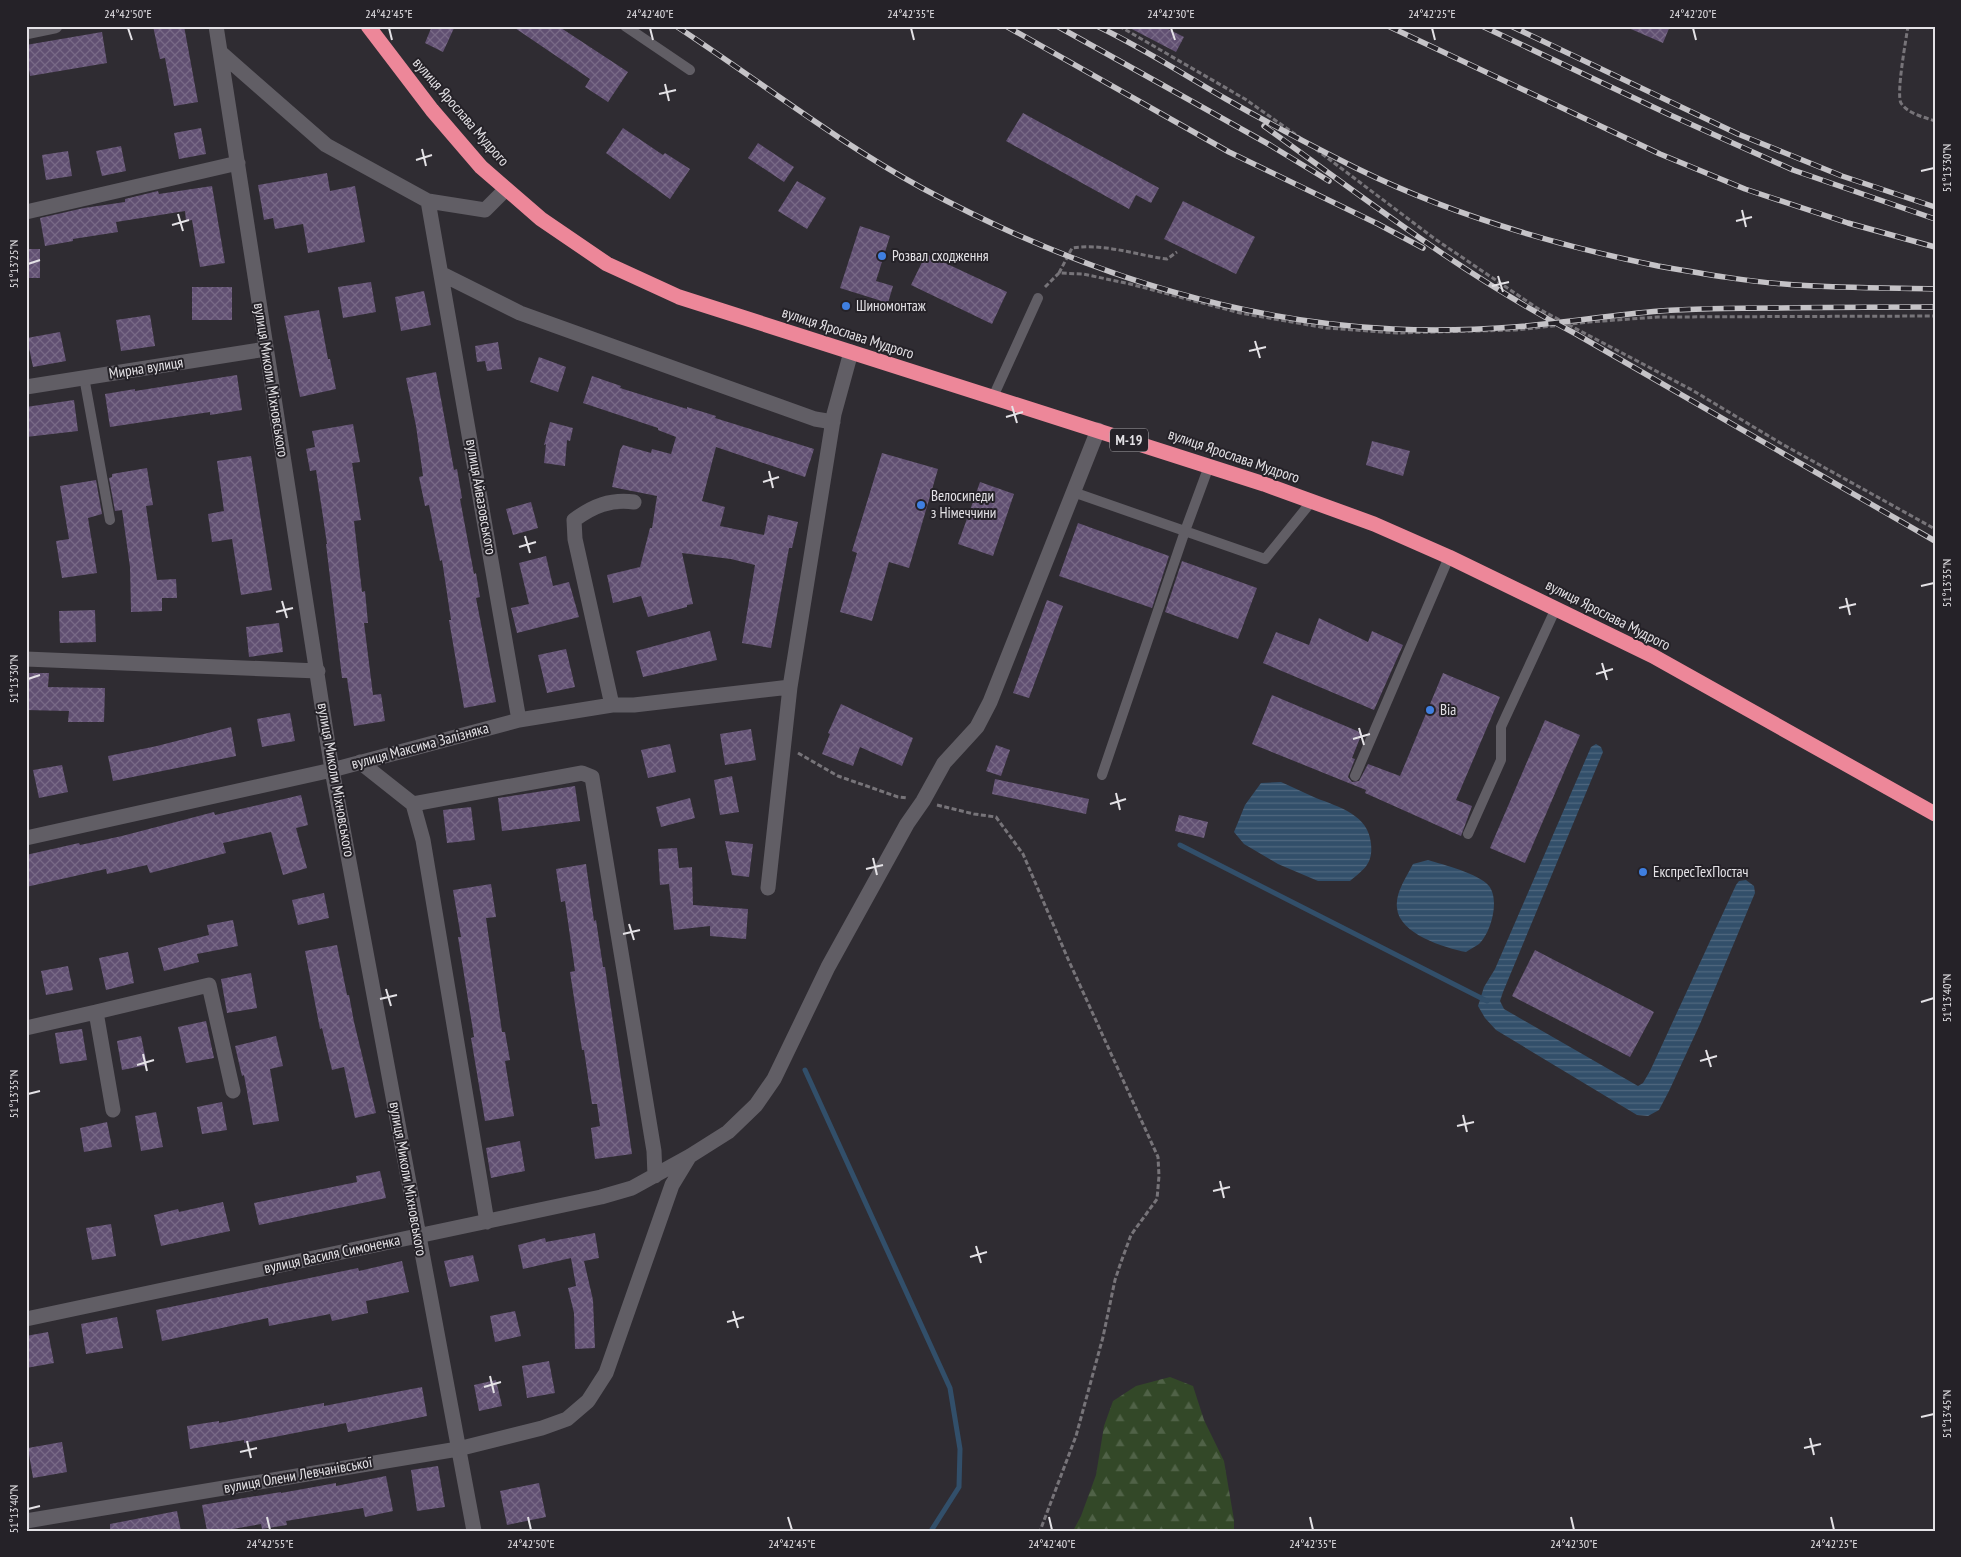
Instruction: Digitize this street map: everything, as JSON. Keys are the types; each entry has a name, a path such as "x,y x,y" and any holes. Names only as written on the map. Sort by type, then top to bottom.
{"highway":[{"name":"вулиця Ярослава Мудрого","path":"368,26 432,110 481,167 541,219 607,264 679,297 1209,466 1374,524 1449,557 1653,656 1935,814"}],"street":[{"path":"26,32 55,26"},
{"name":"вулиця Миколи Міхновського","path":"216,26 332,770 474,1531"},
{"path":"221,53 326,145 428,201 485,210 506,189"},
{"path":"26,212 238,163"},
{"name":"вулиця Айвазовського","path":"428,201 519,720"},
{"path":"442,274 520,313 815,420 833,422"},
{"name":"Мирна вулиця","path":"26,387 266,349"},
{"path":"768,888 790,687 833,422 851,352"},
{"name":"вулиця Василя Симоненка","path":"26,1319 601,1197 632,1188 690,1156 728,1132 756,1105 774,1079 805,1014 907,824 923,801 944,764 977,727 990,702 1098,430"},
{"path":"612,705 575,539 574,520 589,508 610,503 634,502"},
{"path":"26,659 318,671"},
{"name":"вулиця Максима Залізняка","path":"26,838 332,770 519,720 612,705 634,705 790,687"},
{"name":"вулиця Миколи Міхновського","path":"360,762 413,804"},
{"path":"488,1222 423,840 413,804 582,773 592,777 654,1152 655,1176"},
{"path":"26,1028 209,985 233,1091"},
{"path":"96,1012 113,1110"},
{"name":"вулиця Олени Левчанівської","path":"26,1521 458,1449 542,1428 567,1418 588,1401 606,1373 672,1186 690,1156"}],"lane":[{"path":"625,26 690,70"},
{"path":"993,397 1038,298"},
{"path":"84,378 110,520"},
{"path":"1102,775 1209,466"},
{"path":"1073,492 1265,559 1312,501"},
{"path":"1355,776 1449,557"},
{"path":"1468,834 1501,760 1501,727 1556,608"}],"path":[{"path":"1120,26 1245,99 1309,144 1435,239 1537,308 1692,390 1782,444 1935,529"},
{"path":"1908,26 1900,90 1901,102 1909,111 1935,121"},
{"path":"1038,298 1048,283 1059,273 1072,248 1103,246 1168,259 1177,252"},
{"path":"1059,273 1083,274 1130,284 1240,313 1326,328 1397,333 1516,330 1658,317 1935,316"},
{"path":"783,752 798,753 838,776 898,797 996,817 1024,854 1068,959 1158,1157 1157,1199 1132,1235 1120,1262 1103,1337 1076,1436 1040,1531"}],"green space":[{"path":"1170,1377 1193,1386 1204,1420 1224,1461 1234,1520 1234,1531 1073,1531 1081,1516 1096,1475 1104,1426 1113,1401 1136,1386"}],"water":[{"path":"1596,744 1601,747 1603,752 1503,992 1500,1001 1504,1009 1638,1086 1643,1083 1650,1071 1736,885 1739,881 1746,880 1754,886 1755,893 1700,1024 1669,1091 1659,1110 1648,1116 1637,1115 1496,1030 1485,1018 1478,1006 1484,987 1495,969 1591,747"},
{"path":"1281,782 1343,809 1359,819 1365,826 1371,844 1371,857 1366,866 1350,881 1318,881 1278,864 1244,844 1234,832 1245,805 1261,783"},
{"path":"1428,860 1477,877 1489,886 1492,892 1494,899 1493,916 1487,932 1479,944 1466,952 1424,938 1406,925 1400,917 1397,902 1404,880 1413,864"}],"building":[{"path":"153,26 184,26 198,102 174,106 165,58 160,59"},
{"path":"432,26 455,26 443,52 425,43"},
{"path":"512,26 558,26 628,72 608,102 585,87 590,79"},
{"path":"1126,26 1162,26 1184,37 1176,52"},
{"path":"1624,26 1670,26 1663,43"},
{"path":"102,32 107,63 30,76 26,45"},
{"path":"1023,113 1159,188 1151,203 1136,195 1129,209 1006,141"},
{"path":"201,128 206,154 179,159 174,133"},
{"path":"623,128 663,155 665,153 690,169 670,199 606,153"},
{"path":"758,143 794,167 784,182 748,158"},
{"path":"121,146 126,171 102,176 96,151"},
{"path":"68,151 72,176 46,180 42,155"},
{"path":"327,173 330,191 355,186 365,242 308,253 303,224 275,229 273,218 264,220 258,185"},
{"path":"797,181 826,198 807,229 778,211"},
{"path":"212,186 225,263 200,267 192,220 186,221 185,211 116,222 118,232 73,239 73,241 45,246 40,218 84,208 125,202 125,199 158,191 159,194"},
{"path":"1183,201 1255,237 1236,274 1164,239"},
{"path":"860,226 890,236 876,281 893,286 888,303 840,288"},
{"path":"26,249 40,249 40,278 26,278"},
{"path":"926,254 1007,292 992,324 911,285"},
{"path":"371,282 376,312 343,318 338,287"},
{"path":"192,287 232,287 232,320 192,320"},
{"path":"424,291 431,325 401,331 395,297"},
{"path":"319,310 328,359 330,359 336,389 300,397 284,316"},
{"path":"150,315 155,346 121,351 116,320"},
{"path":"60,332 66,361 33,367 27,338"},
{"path":"498,342 502,369 487,371 485,361 477,362 475,346"},
{"path":"539,357 566,367 558,392 530,382"},
{"path":"436,372 454,470 457,469 462,498 460,499 474,574 476,573 480,597 476,598 496,702 464,708 449,620 451,620 442,560 440,561 429,505 425,506 419,477 423,476 416,426 406,378"},
{"path":"237,375 242,410 210,415 210,412 110,427 105,394"},
{"path":"592,376 621,386 620,388 716,416 715,418 814,449 805,477 716,447 702,501 725,507 720,526 764,535 768,515 798,522 792,548 789,548 771,648 742,643 755,565 731,559 682,553 693,604 648,617 641,596 613,603 607,575 640,567 650,528 652,528 657,496 612,487 620,450 623,445 651,453 652,449 671,454 676,437 658,430 658,428 583,403"},
{"path":"74,400 78,431 26,437 26,407"},
{"path":"550,422 573,428 570,441 567,440 565,466 544,463 546,444 544,445"},
{"path":"353,424 360,462 352,463 361,520 354,521 362,592 365,591 368,623 364,623 373,695 381,694 385,721 354,726 347,678 342,678 327,544 316,470 310,471 306,449 315,447 312,431"},
{"path":"1372,441 1410,451 1403,476 1366,465"},
{"path":"882,453 938,469 909,568 889,562 872,621 840,612 857,553 852,551"},
{"path":"251,456 272,590 241,595 232,539 212,542 208,514 224,511 217,461"},
{"path":"147,468 153,505 146,506 157,580 176,579 177,598 162,598 162,611 131,612 130,567 122,510 115,511 109,478 112,477 112,474"},
{"path":"96,480 102,514 88,518 97,573 62,578 56,541 69,539 60,486"},
{"path":"980,482 1014,494 993,556 958,544"},
{"path":"531,502 538,528 513,535 506,509"},
{"path":"1078,523 1169,556 1152,608 1059,576"},
{"path":"546,556 553,586 569,582 579,617 517,633 511,608 529,604 519,563"},
{"path":"1182,561 1257,588 1238,639 1165,612"},
{"path":"1047,600 1063,606 1029,698 1013,693"},
{"path":"95,610 96,642 60,643 59,611"},
{"path":"1319,618 1368,642 1372,631 1403,645 1374,710 1263,663 1276,632 1309,645"},
{"path":"279,623 283,652 249,657 246,627"},
{"path":"710,631 717,660 643,677 636,651"},
{"path":"566,649 575,687 547,693 538,655"},
{"path":"26,673 49,673 48,687 105,688 104,722 68,722 69,711 26,710"},
{"path":"1443,673 1500,697 1456,800 1472,806 1461,836 1365,793 1366,790 1252,744 1272,695 1362,733 1352,758 1355,759 1348,777 1352,782 1359,781 1368,764 1400,776"},
{"path":"841,704 913,738 902,766 860,747 853,766 822,754 830,734 828,733"},
{"path":"290,713 295,741 262,747 257,719"},
{"path":"1545,720 1580,735 1525,863 1490,848"},
{"path":"231,727 236,756 113,781 108,756 157,746"},
{"path":"751,729 756,760 725,765 720,734"},
{"path":"670,744 676,772 648,778 641,750"},
{"path":"996,745 1010,750 1001,776 986,771"},
{"path":"62,765 68,792 39,798 33,770"},
{"path":"732,776 739,812 720,815 714,780"},
{"path":"995,779 1089,799 1086,814 992,794"},
{"path":"575,786 580,821 502,831 498,798"},
{"path":"301,795 308,825 296,828 307,868 283,875 271,832 223,843 226,853 150,873 147,865 107,874 106,869 26,887 26,855 122,836 214,812 215,815"},
{"path":"690,798 695,818 661,827 656,807"},
{"path":"471,807 475,840 447,843 443,810"},
{"path":"1179,815 1208,822 1204,838 1175,831"},
{"path":"725,841 753,844 749,877 732,875"},
{"path":"677,848 679,868 692,867 693,905 748,909 746,939 710,936 710,926 674,930 669,884 660,885 658,849"},
{"path":"586,864 594,921 596,920 603,967 605,967 632,1154 595,1159 591,1128 600,1126 597,1104 592,1104 584,1050 582,1050 570,972 575,971 565,901 561,902 556,869"},
{"path":"491,884 496,917 486,918 502,1032 505,1032 510,1060 505,1061 514,1116 485,1121 471,1038 474,1037 458,937 461,937 453,890"},
{"path":"324,893 329,918 298,925 292,900"},
{"path":"233,920 238,946 197,954 199,962 164,971 158,948 209,935 207,925"},
{"path":"337,945 347,995 349,995 376,1113 355,1118 344,1067 332,1070 322,1028 320,1029 305,951"},
{"path":"1535,950 1654,1012 1630,1057 1512,996"},
{"path":"128,952 134,983 106,990 99,958"},
{"path":"68,966 73,990 46,995 41,971"},
{"path":"251,973 257,1008 227,1013 221,979"},
{"path":"206,1021 214,1058 186,1063 178,1027"},
{"path":"82,1029 87,1060 60,1064 55,1033"},
{"path":"141,1036 147,1065 122,1070 117,1041"},
{"path":"276,1036 283,1066 270,1069 279,1121 253,1125 244,1075 242,1076 235,1046"},
{"path":"222,1102 227,1130 202,1134 197,1107"},
{"path":"156,1112 163,1147 141,1151 135,1116"},
{"path":"107,1122 112,1147 84,1152 80,1128"},
{"path":"520,1141 525,1171 491,1178 486,1148"},
{"path":"380,1171 386,1198 259,1225 254,1203 357,1182 356,1176"},
{"path":"223,1202 230,1231 161,1246 154,1215 178,1209 179,1212"},
{"path":"111,1224 116,1256 92,1260 86,1228"},
{"path":"595,1233 599,1258 584,1261 593,1300 595,1348 575,1349 574,1313 568,1288 576,1286 571,1258 523,1269 518,1245 545,1238 546,1242"},
{"path":"473,1255 479,1281 450,1287 444,1261"},
{"path":"402,1261 409,1292 366,1301 368,1313 332,1321 330,1314 269,1326 268,1318 162,1341 156,1310 358,1268 359,1271"},
{"path":"515,1311 521,1336 495,1342 490,1316"},
{"path":"117,1317 123,1348 86,1354 81,1324"},
{"path":"48,1332 54,1363 26,1368 26,1336"},
{"path":"549,1361 555,1393 527,1398 522,1366"},
{"path":"496,1380 502,1406 479,1411 474,1385"},
{"path":"422,1387 427,1416 348,1432 346,1423 244,1443 244,1440 190,1449 187,1426 219,1421 219,1423 324,1403 324,1406"},
{"path":"62,1442 67,1472 33,1478 28,1448"},
{"path":"438,1466 445,1507 417,1511 411,1470"},
{"path":"386,1476 393,1511 365,1517 363,1508 286,1521 287,1525 262,1529 261,1524 221,1531 207,1531 202,1505 336,1483 336,1486"},
{"path":"539,1483 546,1517 507,1525 500,1491"},
{"path":"177,1511 181,1531 110,1531 110,1524"}],"waterway":[{"path":"1180,845 1487,1001"},
{"path":"805,1070 950,1388 960,1449 959,1487 931,1531"}],"railway":[{"path":"676,26 890,170 977,216 1091,265 1150,285 1270,315 1331,324 1423,330 1514,327 1690,309 1935,307"},
{"path":"1006,26 1229,152 1378,224 1423,248"},
{"path":"1057,26 1270,145 1329,181"},
{"path":"1097,26 1258,117 1356,168 1429,200 1504,227 1619,258 1727,277 1779,284 1813,286 1935,289"},
{"path":"1388,26 1660,154 1745,189 1848,223 1935,247"},
{"path":"1482,26 1668,114 1793,170 1935,219"},
{"path":"1511,26 1738,134 1842,176 1935,207"},
{"path":"1264,126 1416,236 1494,287 1935,541"}],"place":[{"name":"Розвал сходження","path":"882,256"},
{"name":"Шиномонтаж","path":"846,306"},
{"name":"Велосипеди з Німеччини","path":"921,505"},
{"name":"Віа","path":"1430,710"},
{"name":"ЕкспресТехПостач","path":"1643,872"}]}
